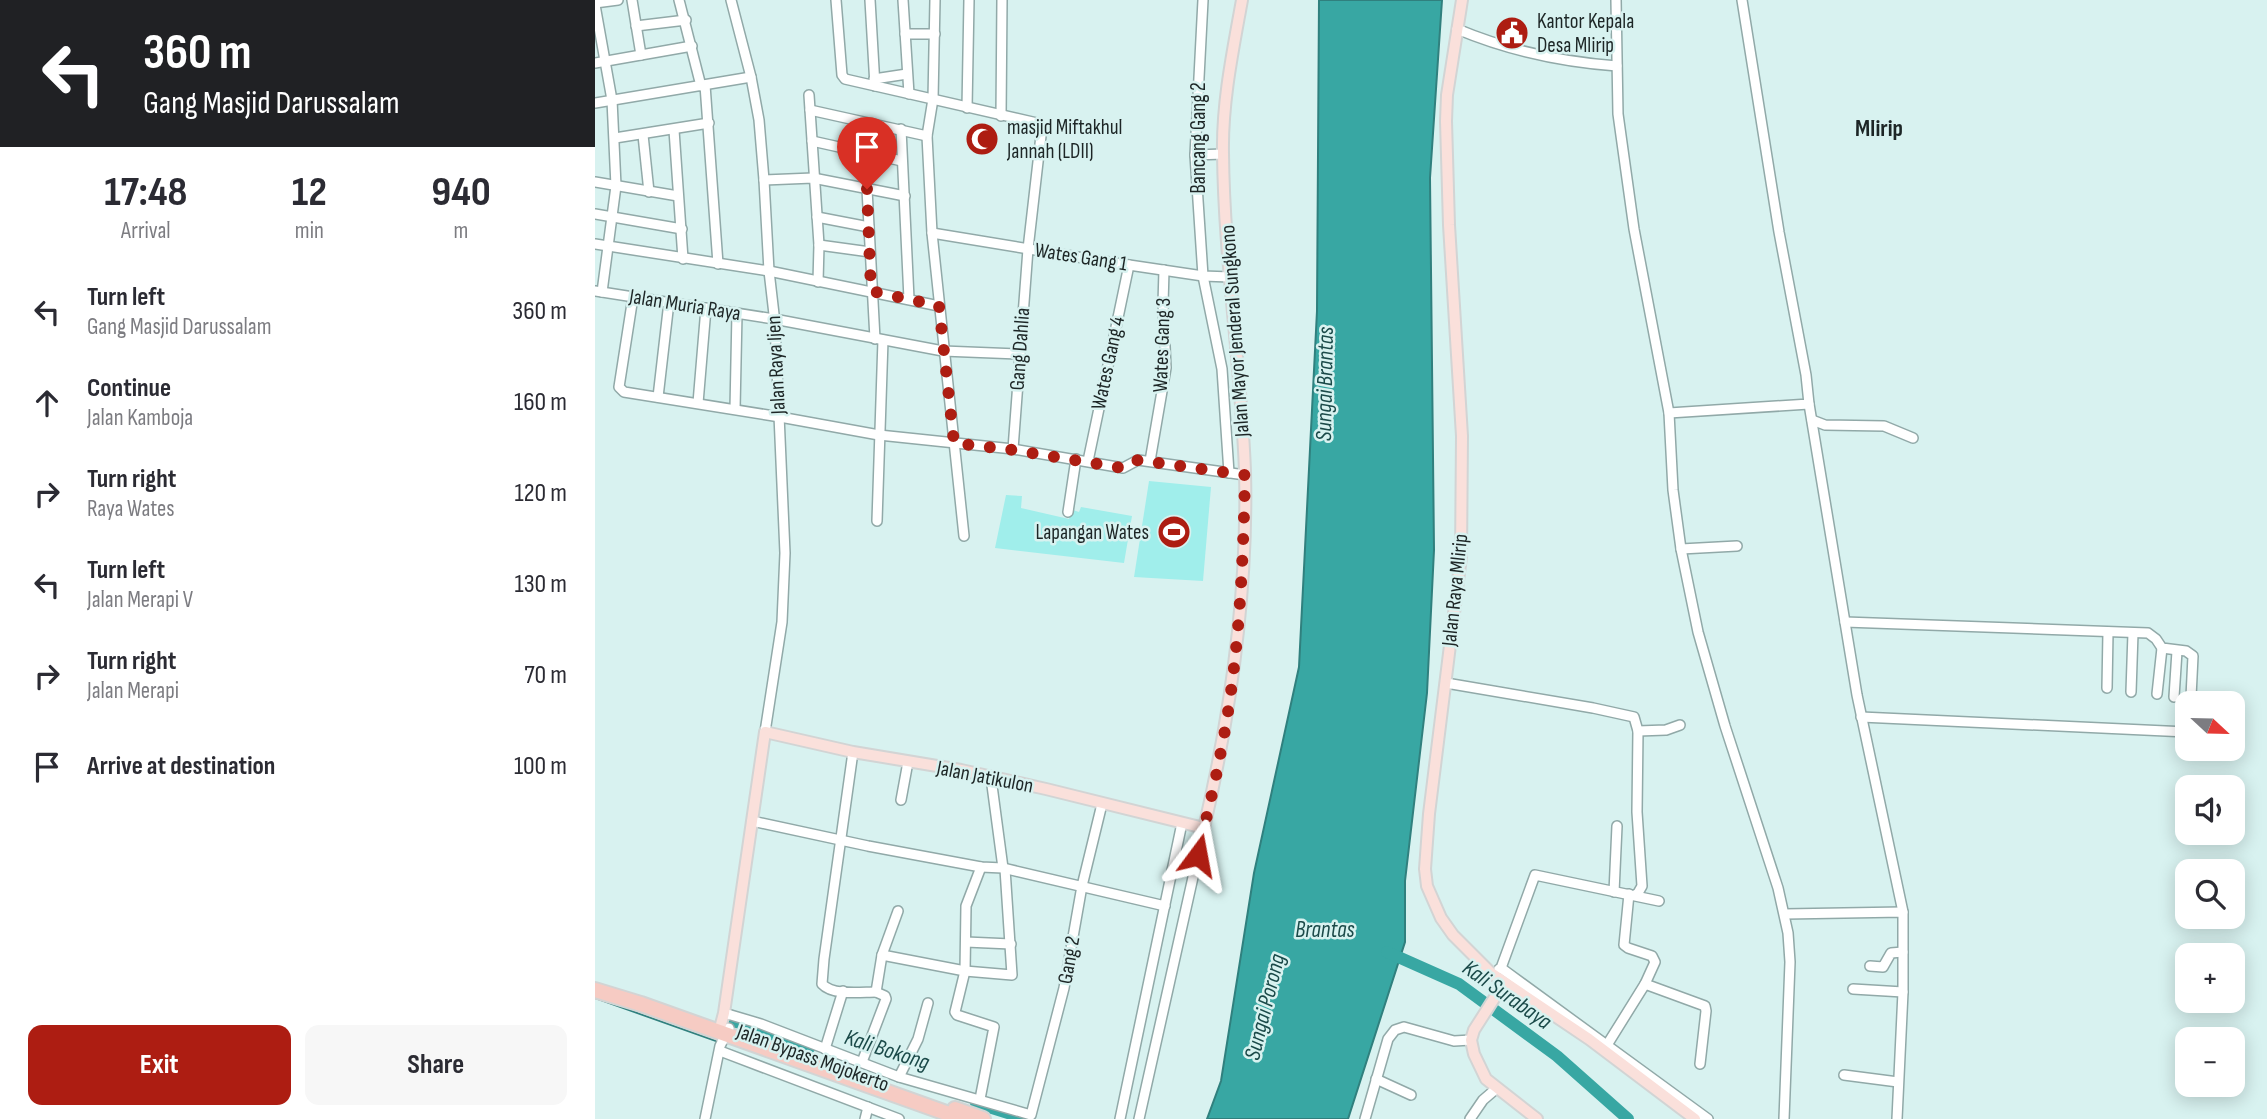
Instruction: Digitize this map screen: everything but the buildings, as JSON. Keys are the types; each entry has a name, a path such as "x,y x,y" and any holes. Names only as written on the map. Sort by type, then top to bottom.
{"highway":[{"name":"Jalan Bypass Mojokerto","path":"595,990 642,1004 963,1119"},
{"name":"Jalan Bypass Mojokerto","path":"722,1033 983,1119"}],"main road":[{"name":"Jalan Mayor Jenderal Sungkono","path":"1204,828 1221,755 1243,566 1245,475 1223,154 1232,55 1242,0"},
{"name":"Jalan Raya Mlirip","path":"1462,0 1447,95 1446,121 1449,225 1462,436 1461,557 1429,814 1426,877 1430,894 1453,936 1496,970 1504,984 1589,1039 1695,1119"},
{"name":"Jalan Jatikulon","path":"765,732 853,752 961,770 1204,828"},
{"path":"722,1033 765,732"},
{"path":"1504,984 1473,1035 1473,1054 1486,1079 1538,1117"}],"street":[{"path":"598,292 616,186 612,100 600,62 595,4 618,0"},
{"path":"632,0 641,55"},
{"path":"680,0 703,85 709,123 718,264"},
{"name":"Jalan Raya Ijen","path":"731,0 759,120 780,416 784,527 783,599 765,732"},
{"path":"836,0 842,75 847,80 874,82 909,94 1001,116 1002,0"},
{"path":"870,0 874,82"},
{"path":"903,0 909,94"},
{"path":"935,0 933,99 926,136 943,351 964,536"},
{"path":"967,108 969,0"},
{"name":"Bancang Gang 2","path":"1203,0 1195,155 1203,276 1222,369 1229,473"},
{"path":"1616,0 1618,114 1634,229 1669,413 1673,490 1681,549 1698,632 1785,914 1790,962 1784,1119"},
{"path":"1742,0 1861,717 1903,912 1903,992 1897,1119"},
{"path":"636,26 686,20"},
{"path":"1457,29 1486,41 1567,61 1617,66"},
{"path":"905,34 935,34"},
{"path":"600,62 692,46"},
{"path":"874,82 907,75"},
{"path":"595,103 751,77"},
{"path":"810,95 819,245 818,282"},
{"path":"810,110 926,136"},
{"name":"Gang Dahlia","path":"1001,116 1037,123 1042,127 1028,248 1013,450"},
{"path":"615,138 709,123"},
{"path":"901,129 909,299"},
{"path":"674,130 683,259"},
{"path":"643,135 649,191"},
{"path":"811,141 902,161"},
{"path":"1195,155 1223,154"},
{"path":"764,180 813,178 905,196"},
{"path":"595,182 678,196"},
{"path":"867,189 871,291 879,340 877,521"},
{"path":"595,214 682,229"},
{"path":"817,217 869,227"},
{"name":"Wates Gang 1","path":"932,233 1203,276 1230,277"},
{"path":"595,244 769,271 939,306"},
{"path":"819,245 870,252"},
{"name":"Wates Gang 4","path":"1088,461 1129,265"},
{"name":"Wates Gang 3","path":"1150,461 1166,368 1164,270"},
{"name":"Jalan Muria Raya","path":"598,292 774,319 943,351 1020,355"},
{"path":"633,297 619,387 622,391 879,435 1013,450 1123,468 1138,460 1245,475"},
{"path":"658,397 669,302"},
{"path":"698,403 706,308"},
{"path":"735,410 737,313"},
{"path":"1222,369 1239,367"},
{"path":"1669,413 1809,404"},
{"path":"1812,420 1825,425 1884,426 1913,438"},
{"path":"1068,512 1076,459"},
{"path":"1681,549 1737,547"},
{"path":"1845,622 2152,635 2162,648 2186,651 2193,656 2191,691"},
{"path":"2107,688 2108,632"},
{"path":"2131,692 2133,633"},
{"path":"2158,694 2162,648"},
{"path":"2174,697 2177,651"},
{"path":"1445,683 1628,715 1636,720 1637,812 1642,886 1639,893 1632,894"},
{"path":"1861,717 2175,731"},
{"path":"1638,731 1666,730 1680,725"},
{"path":"853,752 822,985 827,989 843,992 876,992 885,996 862,1062"},
{"path":"901,800 908,762"},
{"path":"882,955 965,971 1011,976 1004,869 991,778"},
{"name":"Gang 2","path":"980,1099 1031,1115 1064,988 1082,886 1102,804"},
{"path":"751,821 981,867 1004,869 1165,906"},
{"path":"1121,1119 1182,823"},
{"path":"1614,891 1617,826"},
{"path":"1139,1119 1204,828"},
{"path":"722,1033 761,1024 899,1077 980,1099 995,1028 993,1025 955,1013 965,971 966,906 981,867"},
{"path":"1660,901 1534,876 1496,970 1607,1045 1708,1119"},
{"path":"1607,1045 1645,984 1655,962 1654,958 1628,948 1623,942 1632,894"},
{"path":"876,992 882,955 898,911"},
{"path":"1785,914 1903,912"},
{"path":"966,942 1011,944"},
{"path":"1870,966 1883,967 1891,953 1903,952"},
{"path":"1645,984 1703,1004 1706,1008 1700,1063"},
{"path":"1853,989 1903,992"},
{"path":"825,1049 843,992"},
{"path":"899,1077 918,1039 927,1003"},
{"path":"1365,1119 1388,1039 1399,1028 1404,1027 1454,1041 1473,1035"},
{"path":"722,1033 868,1107 899,1119"},
{"path":"705,1119 722,1033"},
{"path":"1844,1075 1898,1082"},
{"path":"1376,1079 1411,1095"},
{"path":"1470,1119 1483,1100 1497,1088"},
{"path":"865,1119 868,1107"}],"shaded area":[{"name":"Lapangan Wates","path":"1149,481 1211,487 1203,581 1134,577"},
{"path":"1006,495 1022,496 1021,508 1069,519 1073,510 1079,512 1081,507 1132,516 1124,563 995,548"}],"water":[{"name":"Brantas","path":"1319,0 1442,0 1430,178 1434,550 1427,693 1405,881 1405,942 1348,1119 1207,1119 1221,1081 1254,873 1299,667 1317,311"}],"waterway":[{"name":"Kali Surabaya","path":"1387,952 1459,984 1557,1056 1628,1119"},
{"name":"Kali Bokong","path":"595,998 719,1042"},
{"name":"Kali Bokong","path":"734,1021 810,1047"},
{"name":"Kali Bokong","path":"976,1103 1027,1119"}],"place":[{"name":"Kantor Kepala Desa Mlirip","path":"1512,33"},
{"name":"masjid Miftakhul Jannah (LDII)","path":"982,139"},
{"name":"Lapangan Wates","path":"1174,532"}],"district":[{"name":"Mlirip","path":"1879,128"}],"route":[{"path":"867,189 871,291 939,306 954,443 1123,468 1138,460 1245,475 1243,566 1232,675 1221,755 1198,855"}],"water label":[{"name":"Sungai Brantas","path":"1325,384"},
{"name":"Sungai Porong","path":"1265,1007"}]}
